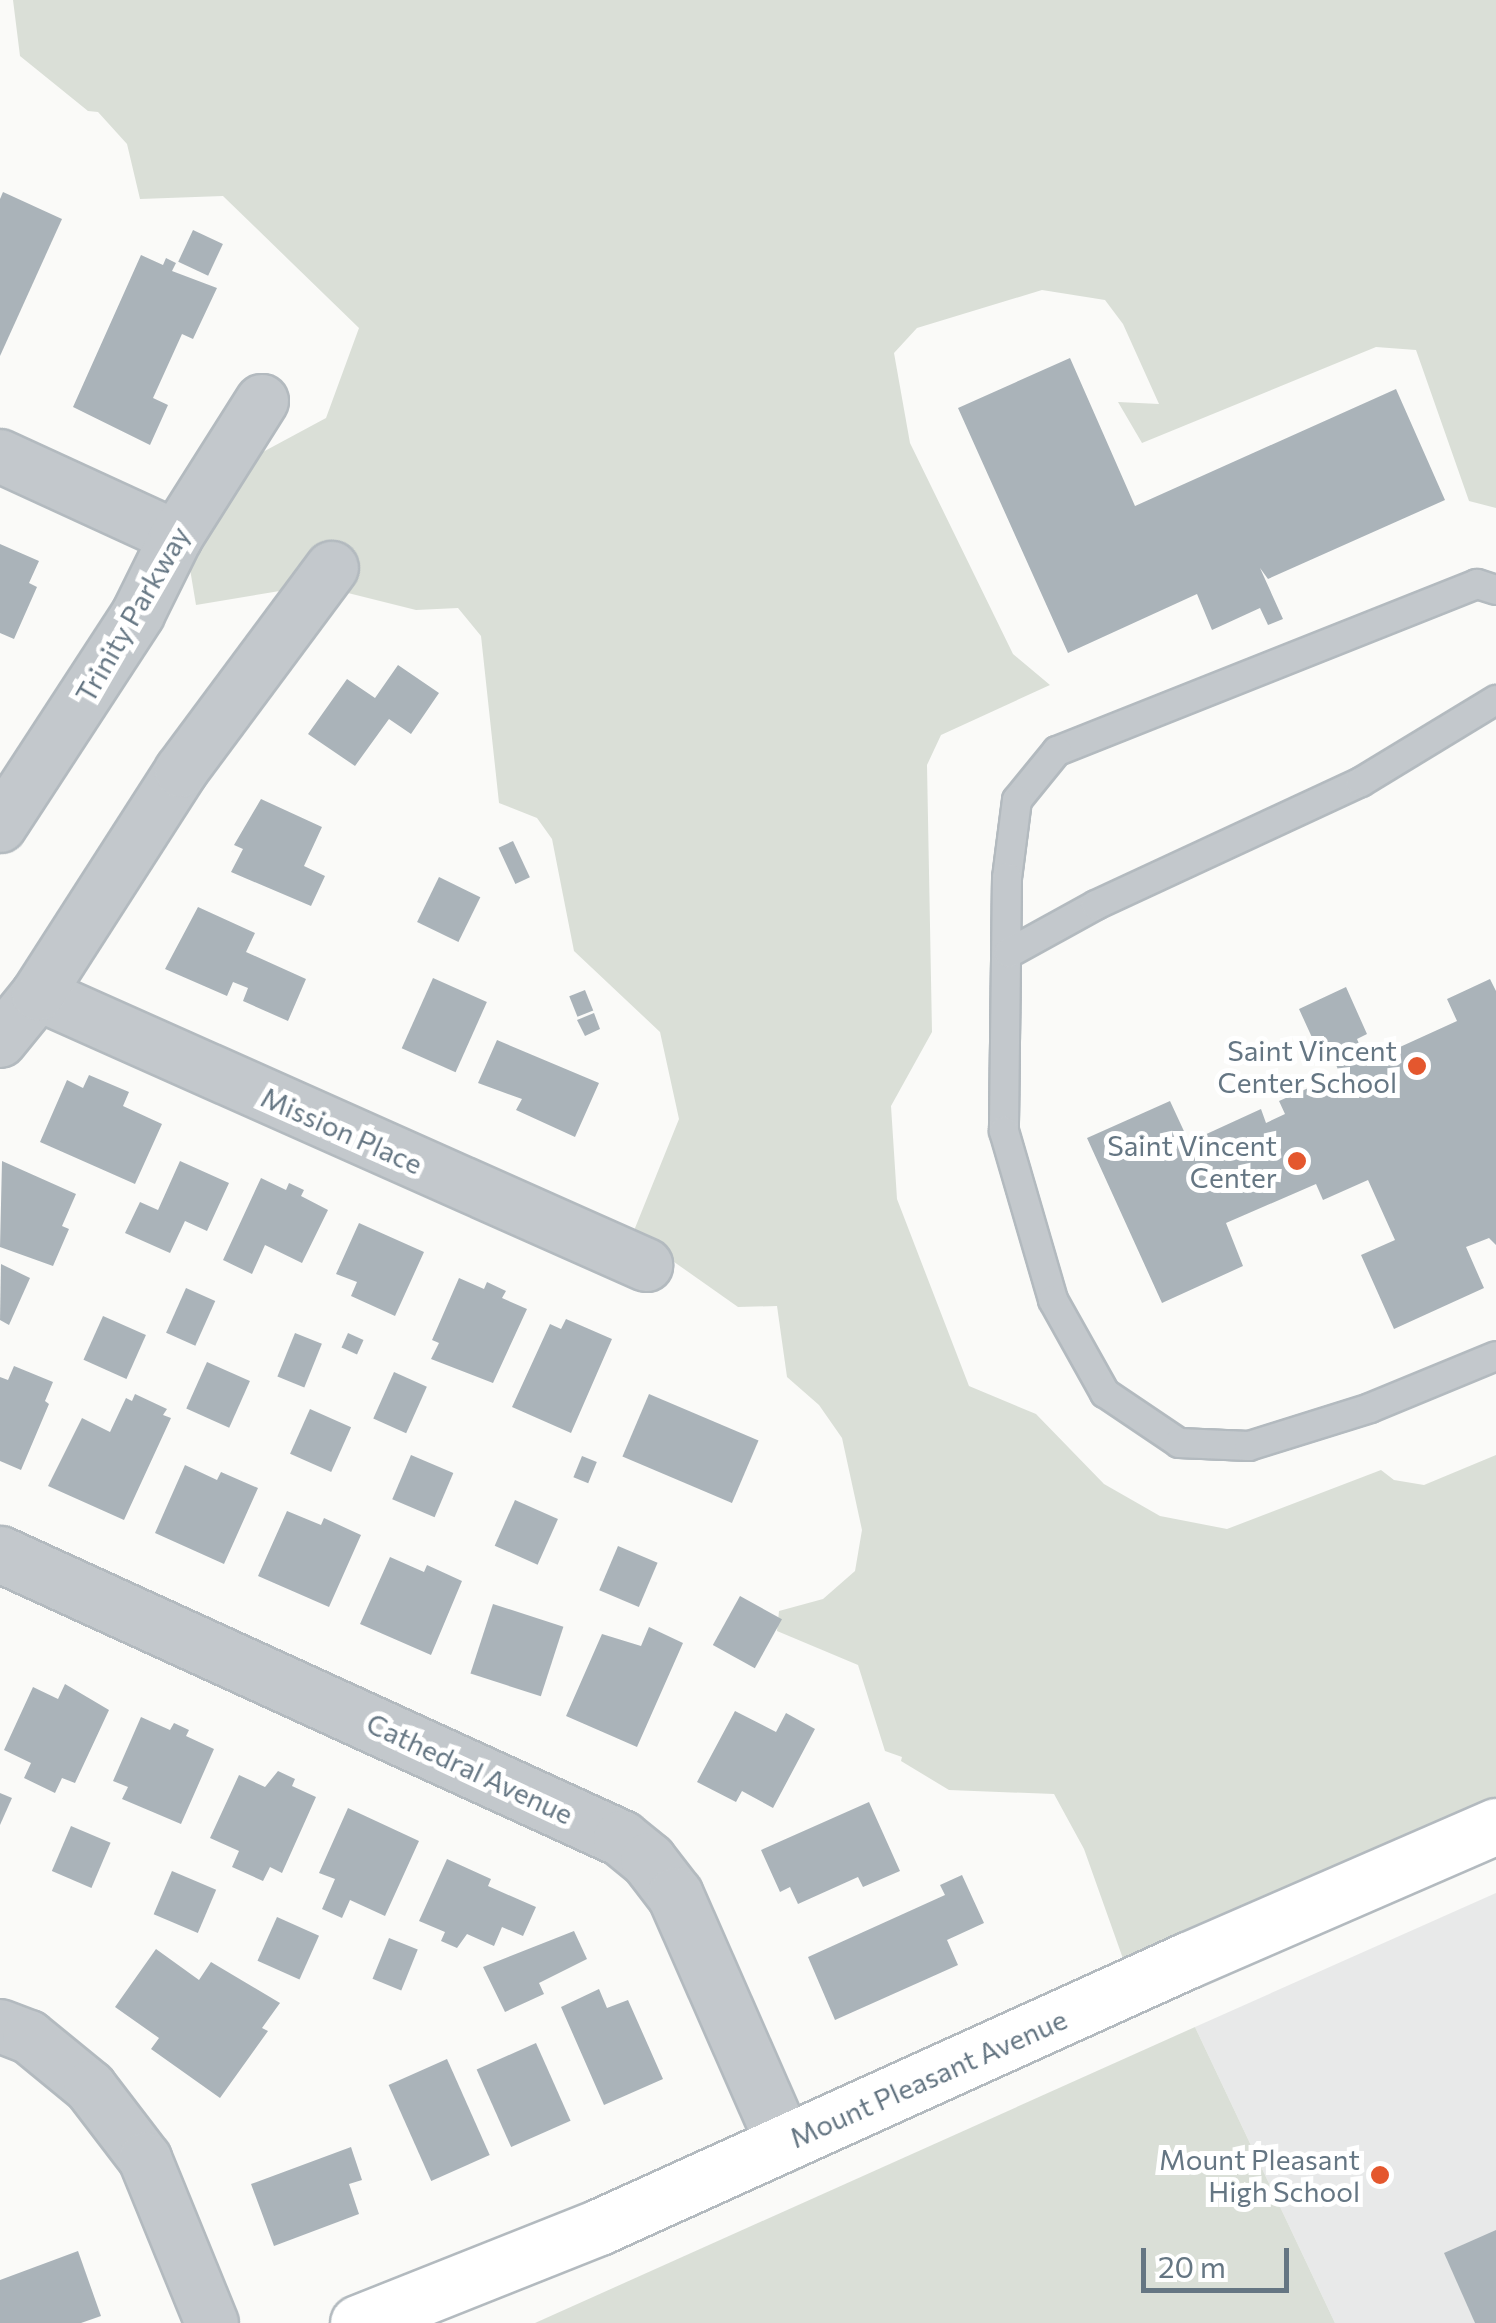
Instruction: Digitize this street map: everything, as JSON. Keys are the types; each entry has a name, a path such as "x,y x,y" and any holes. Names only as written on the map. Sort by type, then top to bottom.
{"main road":[{"name":"Mount Pleasant Avenue","path":"358,2323 599,2228 1496,1826"}],"street":[{"name":"Trinity Parkway","path":"0,826 138,614 176,537 262,401"},
{"path":"0,456 176,537"},
{"path":"0,1040 38,994 181,772 332,568"},
{"name":"Mission Place","path":"38,994 646,1266"},
{"name":"Cathedral Avenue","path":"0,1554 621,1838 648,1860 675,1894 784,2143"},
{"path":"0,2026 29,2037 90,2087 145,2160 212,2323"}],"lane":[{"path":"1496,590 1477,584 1057,751 1017,800 1007,878 1004,1131 1053,1300 1104,1393 1179,1444 1249,1446 1370,1408 1496,1356"},
{"path":"1009,953 1096,905 1361,782 1496,700"}],"shaded area":[{"path":"13,0 1496,0 1496,508 1469,501 1416,350 1376,347 1142,443 1118,402 1159,404 1123,324 1105,300 1042,290 917,328 894,353 910,443 1013,654 1050,685 941,735 927,765 932,1032 891,1106 897,1199 969,1386 1036,1414 1104,1484 1160,1516 1227,1529 1381,1470 1394,1480 1424,1485 1496,1455 1496,1822 1132,1984 1084,1849 1054,1794 949,1790 901,1761 902,1757 885,1751 858,1665 777,1631 779,1611 823,1599 855,1571 862,1530 842,1438 819,1405 787,1377 777,1306 738,1307 633,1233 679,1119 660,1032 574,951 552,839 537,818 499,803 481,636 458,608 416,610 316,585 196,605 190,569 199,540 244,462 326,418 359,328 223,196 140,199 127,144 98,112 88,111 20,56"},
{"name":"Mount Pleasant High School","path":"1496,1893 1496,2323 1335,2323 1195,2027"},
{"path":"1195,2027 1335,2323 535,2323"}],"building":[{"path":"3,192 62,219 0,356 0,199"},
{"path":"193,230 223,244 208,276 178,262"},
{"path":"141,255 163,265 166,258 176,263 172,271 217,288 193,339 182,334 153,398 168,405 150,445 73,407"},
{"path":"1070,358 1135,506 1396,389 1445,500 1268,579 1260,568 1283,619 1268,625 1260,608 1212,630 1197,594 1068,653 958,408"},
{"path":"0,544 39,561 29,583 37,587 14,639 0,633"},
{"path":"398,665 439,693 411,734 389,719 355,766 308,734 347,679 375,698"},
{"path":"261,799 322,827 304,866 325,876 311,906 231,872 243,849 234,845"},
{"path":"513,841 530,877 515,884 498,848"},
{"path":"439,877 480,897 458,942 417,922"},
{"path":"198,907 255,933 246,952 306,979 288,1021 243,1001 248,988 233,982 227,996 165,969"},
{"path":"433,978 487,1002 456,1072 402,1048"},
{"name":"Saint Vincent Center","path":"1490,979 1496,991 1496,1245 1489,1238 1466,1247 1484,1288 1394,1329 1361,1255 1395,1240 1368,1180 1323,1200 1316,1184 1226,1223 1243,1266 1162,1303 1087,1138 1170,1101 1189,1142 1261,1109 1266,1123 1285,1114 1279,1101 1340,1074 1330,1051 1320,1055 1299,1009 1346,987 1367,1034 1357,1039 1367,1062 1457,1021 1447,999"},
{"path":"585,990 593,1010 577,1017 569,996"},
{"path":"594,1013 600,1029 585,1036 577,1020"},
{"path":"497,1040 599,1083 575,1137 516,1110 522,1099 478,1083"},
{"path":"89,1075 129,1092 123,1106 162,1124 135,1184 40,1142 67,1080 83,1088"},
{"path":"2,1161 76,1194 62,1226 69,1229 53,1266 0,1247"},
{"path":"180,1161 229,1183 207,1231 185,1221 170,1253 125,1233 140,1202 158,1210"},
{"path":"261,1178 286,1190 289,1183 304,1190 301,1196 328,1210 302,1263 265,1245 252,1274 223,1260"},
{"path":"359,1223 424,1252 395,1316 351,1296 357,1282 336,1274"},
{"path":"1,1264 30,1278 9,1325 0,1320"},
{"path":"459,1278 484,1289 487,1282 506,1291 502,1298 527,1309 493,1383 431,1359 439,1343 432,1340"},
{"path":"186,1288 215,1301 195,1346 166,1333"},
{"path":"103,1316 146,1335 126,1379 83,1360"},
{"path":"566,1319 612,1339 571,1433 512,1407 550,1324 561,1329"},
{"path":"295,1333 322,1344 304,1387 277,1377"},
{"path":"348,1333 364,1340 357,1355 341,1348"},
{"path":"207,1362 250,1381 229,1428 186,1409"},
{"path":"14,1366 53,1382 45,1401 49,1404 21,1470 0,1461 0,1377 8,1380"},
{"path":"394,1372 427,1387 406,1433 373,1419"},
{"path":"135,1394 167,1409 163,1415 171,1418 124,1520 48,1486 82,1418 110,1432 126,1398 132,1401"},
{"path":"649,1394 759,1440 732,1503 622,1457"},
{"path":"310,1409 351,1427 331,1472 290,1454"},
{"path":"411,1455 453,1473 435,1517 392,1499"},
{"path":"582,1456 597,1462 588,1483 573,1477"},
{"path":"185,1465 217,1480 221,1472 258,1488 224,1564 155,1533"},
{"path":"515,1500 558,1519 538,1565 495,1546"},
{"path":"287,1511 321,1525 324,1518 361,1535 329,1607 258,1576"},
{"path":"618,1546 658,1563 639,1607 599,1590"},
{"path":"390,1557 424,1572 427,1565 462,1581 431,1655 360,1624"},
{"path":"740,1596 782,1619 755,1668 713,1645"},
{"path":"493,1604 563,1627 541,1696 470,1673"},
{"path":"649,1627 683,1643 637,1747 566,1716 602,1634 641,1646"},
{"path":"65,1684 109,1710 75,1783 62,1778 55,1793 24,1778 31,1763 4,1750 33,1687 58,1699"},
{"path":"735,1711 776,1732 786,1713 815,1729 773,1808 742,1791 736,1802 697,1782"},
{"path":"141,1717 170,1730 174,1723 189,1730 186,1736 214,1749 181,1824 122,1799 128,1787 113,1781"},
{"path":"278,1771 295,1779 292,1786 316,1797 282,1873 270,1867 263,1881 232,1867 239,1851 210,1838 239,1775 265,1787"},
{"path":"0,1793 12,1798 0,1825"},
{"path":"869,1802 900,1871 863,1887 858,1877 798,1904 790,1887 780,1892 761,1850"},
{"path":"348,1808 419,1841 385,1916 350,1900 342,1918 322,1909 335,1879 319,1873"},
{"path":"71,1826 111,1843 91,1888 52,1871"},
{"path":"447,1859 491,1879 488,1886 536,1907 523,1936 502,1927 494,1946 467,1934 457,1948 441,1941 445,1932 419,1921"},
{"path":"172,1871 216,1890 198,1933 154,1914"},
{"path":"962,1875 984,1923 947,1940 958,1965 835,2020 808,1957 945,1895 940,1885"},
{"path":"277,1917 319,1936 299,1980 257,1961"},
{"path":"574,1931 587,1959 539,1983 544,1994 505,2012 483,1967"},
{"path":"389,1938 418,1950 401,1990 373,1979"},
{"path":"156,1949 199,1980 211,1962 280,2003 262,2028 268,2031 220,2098 151,2049 159,2038 115,2007"},
{"path":"599,1989 607,2008 628,2000 663,2079 604,2105 561,2007"},
{"path":"536,2043 571,2121 511,2147 477,2069"},
{"path":"447,2059 490,2155 431,2181 389,2085"},
{"path":"351,2147 362,2180 349,2184 359,2214 274,2246 251,2184"},
{"path":"1496,2230 1496,2323 1475,2323 1444,2253"},
{"path":"78,2251 101,2316 81,2323 0,2323 0,2280"}],"place":[{"name":"Saint Vincent Center School","path":"1417,1066"},
{"name":"Saint Vincent Center","path":"1297,1161"},
{"name":"Mount Pleasant High School","path":"1380,2175"}]}
